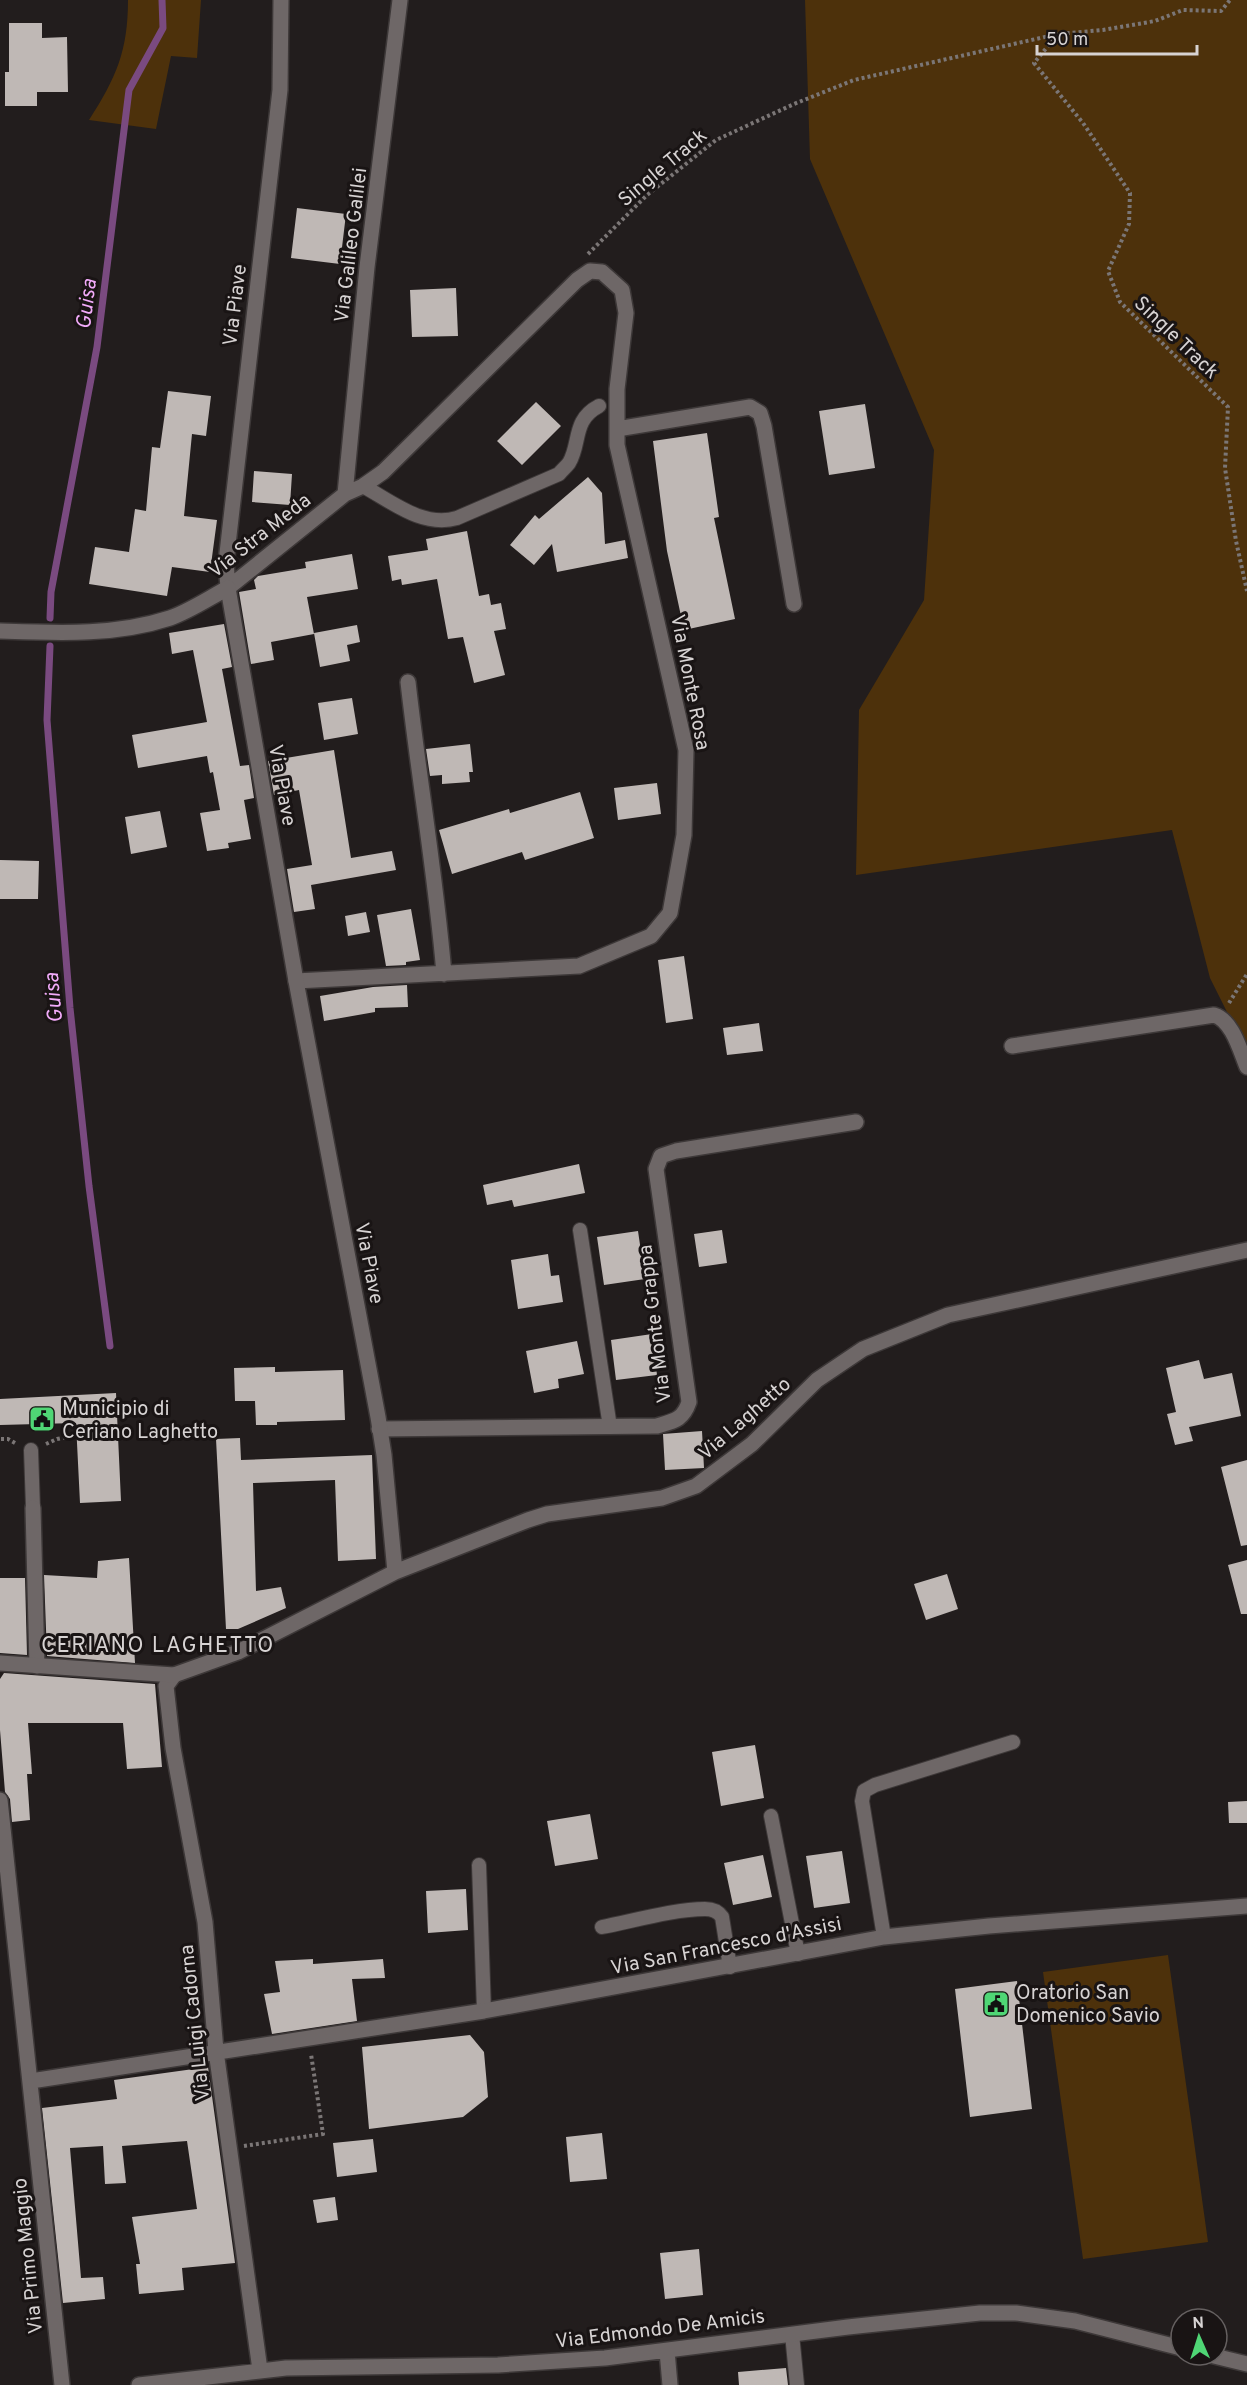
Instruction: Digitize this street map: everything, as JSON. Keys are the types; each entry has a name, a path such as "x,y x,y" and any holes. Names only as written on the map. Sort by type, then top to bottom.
{"street":[{"name":"Via Piave","path":"281,0 280,90 226,562 228,588 296,981 379,1429 395,1572"},
{"name":"Via Galileo Galilei","path":"345,494 367,267 400,0"},
{"name":"Via Stra Meda","path":"0,631 64,633 130,629 172,617 228,588 345,494 363,486 383,472 577,280 590,272"},
{"name":"Via Monte Rosa","path":"296,981 579,966 651,936 670,913 684,835 686,750 617,445 617,389 626,313 622,290 602,272 590,272"},
{"path":"617,429 750,407 760,413 765,426 794,604"},
{"path":"408,682 419,784 438,904 444,974"},
{"path":"1012,1046 1214,1015 1222,1017 1228,1025 1247,1067"},
{"name":"Via Monte Grappa","path":"379,1429 610,1427 657,1425 679,1420 685,1413 688,1402 656,1169 661,1156 676,1151 856,1122"},
{"name":"Via Laghetto","path":"174,1675 249,1647 395,1572 548,1514 662,1498 696,1486 752,1444 817,1380 863,1349 948,1315 1247,1250"},
{"path":"33,1508 37,1666"},
{"path":"0,1663 174,1675"},
{"name":"Via Luigi Cadorna","path":"174,1675 166,1686 173,1748 205,1922 216,2051 260,2370"},
{"name":"Via Primo Maggio","path":"0,1800 62,2385"},
{"name":"Via San Francesco d'Assisi","path":"31,2081 484,2011 884,1937 989,1926 1247,1906"},
{"name":"Via Edmondo De Amicis","path":"140,2385 260,2370 498,2365 605,2358 980,2313 1016,2313 1076,2321 1169,2345"},
{"path":"667,2351 670,2385"},
{"path":"1229,2360 1247,2364"}],"lane":[{"path":"363,486 408,512 433,520 445,521 457,518 559,474 570,462 588,411 599,405"},
{"path":"580,1230 610,1427"},
{"path":"31,1450 33,1508"},
{"path":"884,1937 862,1801 864,1791 874,1785 1013,1742"},
{"path":"771,1816 798,1954"},
{"path":"479,1865 484,2011"},
{"path":"602,1927 678,1913 712,1910 719,1912 722,1917 730,1967"},
{"path":"792,2334 797,2385"}],"path":[{"name":"Single Track","path":"590,272 587,255 647,195 716,140 794,104 854,80 1058,34 1103,30 1155,21 1183,10 1221,10 1230,0"},
{"name":"Single Track","path":"1058,34 1034,63 1083,123 1130,193 1129,224 1108,271 1120,303 1228,407 1225,468 1236,542 1247,591"},
{"path":"1222,1017 1247,974"},
{"path":"229,2149 323,2134 309,2038"}],"shaded area":[{"path":"128,0 201,0 197,58 171,56 156,129 89,120 119,63 126,34"},
{"path":"805,0 1247,0 1247,1052 1210,978 1172,830 856,875 859,710 924,600 934,450 810,159"},
{"path":"1168,1955 1208,2242 1083,2259 1043,1972"}],"building":[{"path":"9,23 42,23 42,38 67,37 68,92 37,92 37,106 5,106 5,72 9,72"},
{"path":"297,208 346,214 340,264 291,258"},
{"path":"456,288 458,336 412,337 410,290"},
{"path":"168,391 211,396 206,436 192,434 184,516 217,520 210,572 172,567 167,596 89,584 95,547 129,552 135,509 146,511 152,447 160,448"},
{"path":"536,402 561,426 522,465 497,441"},
{"path":"865,404 875,468 829,475 819,411"},
{"path":"707,433 719,517 714,518 735,619 684,630 667,551 653,441"},
{"path":"254,471 292,474 290,505 252,502"},
{"path":"588,477 602,493 605,544 625,540 628,558 557,572 552,544 534,565 510,545 535,515 539,519"},
{"path":"467,531 479,596 489,594 491,605 501,603 506,629 494,631 505,675 474,683 463,637 448,639 437,579 402,585 401,579 392,581 388,556 428,550 426,539"},
{"path":"352,554 358,589 307,597 314,634 271,642 274,660 251,664 239,592 256,589 254,580 258,576 306,568 305,562"},
{"path":"224,624 232,667 222,669 240,766 249,765 254,798 244,800 251,839 228,843 229,848 207,851 200,813 220,810 213,772 210,773 207,756 138,768 132,735 207,722 193,650 172,654 169,633"},
{"path":"357,625 360,642 347,645 350,661 320,667 314,633"},
{"path":"352,698 358,734 324,740 318,703"},
{"path":"470,744 473,772 469,772 470,782 442,784 442,775 430,776 426,749"},
{"path":"334,750 351,858 392,851 396,870 311,885 315,909 294,912 287,869 312,865 299,790 274,795 268,761"},
{"path":"657,783 661,814 618,820 614,788"},
{"path":"580,792 594,838 525,860 522,852 452,874 439,830 509,809 510,813"},
{"path":"160,811 167,847 131,854 125,817"},
{"path":"0,860 39,861 38,899 0,899"},
{"path":"411,909 420,960 406,962 406,965 386,966 377,915"},
{"path":"366,912 370,932 348,936 345,916"},
{"path":"684,956 693,1019 666,1023 658,960"},
{"path":"407,985 408,1007 375,1008 375,1012 324,1021 320,996 373,987"},
{"path":"759,1023 763,1051 727,1055 723,1028"},
{"path":"579,1164 585,1193 514,1207 512,1200 487,1205 483,1185"},
{"path":"722,1230 727,1263 699,1267 694,1234"},
{"path":"638,1231 645,1279 604,1285 597,1237"},
{"path":"548,1254 551,1276 559,1275 563,1302 518,1309 511,1260"},
{"path":"652,1334 657,1375 616,1380 611,1340"},
{"path":"577,1341 584,1374 558,1379 559,1388 534,1393 526,1351"},
{"path":"1199,1360 1204,1379 1232,1373 1241,1416 1189,1427 1193,1441 1175,1445 1167,1414 1176,1412 1166,1368"},
{"path":"275,1367 275,1372 343,1370 345,1420 277,1422 277,1425 256,1425 255,1401 235,1401 234,1368"},
{"path":"116,1393 121,1501 80,1503 76,1423 0,1425 0,1399"},
{"path":"702,1431 704,1468 665,1470 663,1434"},
{"path":"240,1438 241,1460 372,1455 376,1559 338,1561 335,1480 253,1483 256,1591 281,1587 286,1608 238,1629 226,1629 216,1439"},
{"path":"1247,1460 1247,1545 1241,1546 1221,1467"},
{"path":"129,1558 135,1663 47,1656 44,1575 97,1578 98,1561"},
{"path":"1247,1560 1247,1614 1241,1614 1228,1565"},
{"path":"947,1574 958,1609 926,1620 914,1584"},
{"path":"0,1578 25,1578 27,1655 0,1653"},
{"path":"4,1673 155,1684 162,1767 127,1769 123,1723 28,1723 32,1774 27,1774 30,1820 12,1822 10,1799 5,1792 0,1730 0,1679"},
{"path":"755,1745 764,1798 721,1806 712,1752"},
{"path":"1247,1801 1247,1823 1229,1823 1228,1802"},
{"path":"590,1814 598,1859 555,1866 547,1821"},
{"path":"842,1851 850,1903 814,1908 806,1856"},
{"path":"763,1855 772,1897 733,1905 724,1863"},
{"path":"466,1889 468,1930 428,1933 426,1891"},
{"path":"313,1959 313,1964 383,1959 385,1978 352,1979 357,2021 272,2034 264,1994 280,1992 275,1961"},
{"path":"1017,1981 1032,2109 970,2117 955,1989"},
{"path":"470,2035 484,2052 488,2097 463,2117 369,2129 362,2047"},
{"path":"208,2067 235,2263 182,2268 184,2290 139,2294 136,2264 140,2264 132,2217 197,2209 187,2141 122,2146 126,2183 105,2184 103,2146 70,2148 81,2278 103,2277 105,2299 63,2303 42,2108 117,2099 114,2080"},
{"path":"602,2133 607,2179 570,2182 566,2137"},
{"path":"373,2139 377,2172 337,2177 333,2143"},
{"path":"335,2197 338,2220 317,2223 313,2200"},
{"path":"699,2249 703,2295 665,2299 660,2253"},
{"path":"786,2368 788,2385 739,2385 738,2372"}],"waterway":[{"name":"Guisa","path":"50,618 51,592 97,347 129,90 163,28 162,0"},
{"name":"Guisa","path":"50,646 47,720 70,1008 89,1186 110,1346"}],"place":[{"name":"Municipio di Ceriano Laghetto","path":"42,1419"},
{"name":"Oratorio San Domenico Savio","path":"996,2004"}],"district":[{"name":"CERIANO LAGHETTO","path":"158,1644"}]}
